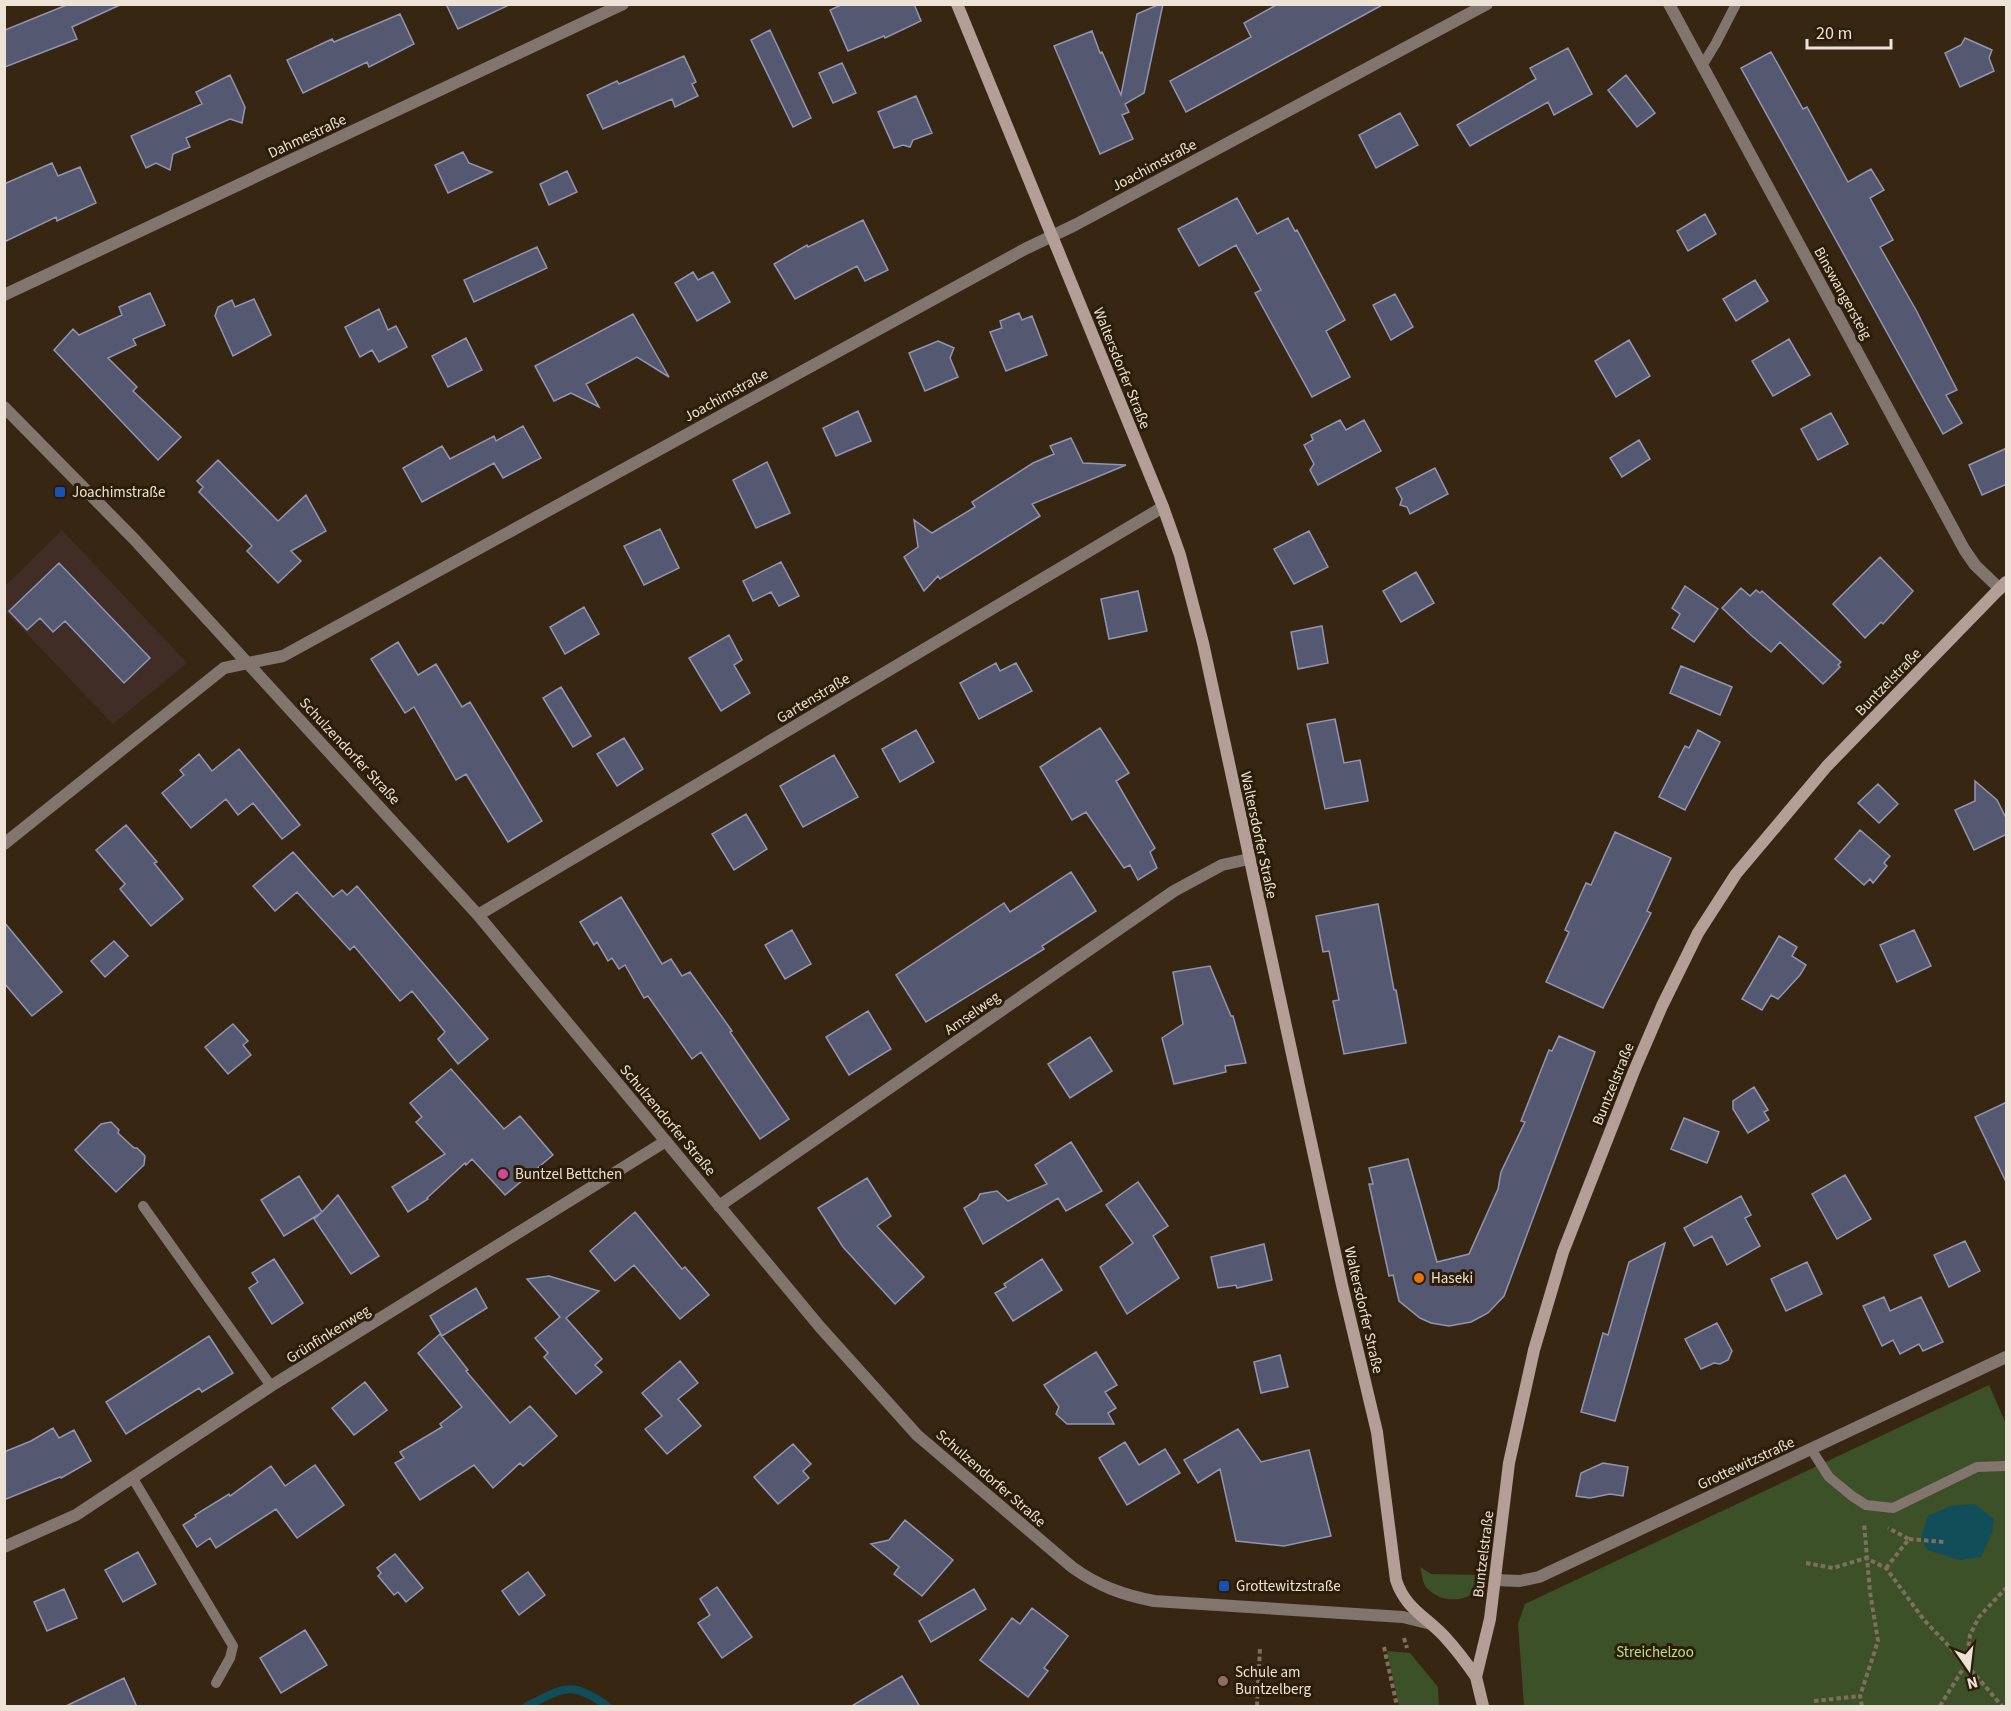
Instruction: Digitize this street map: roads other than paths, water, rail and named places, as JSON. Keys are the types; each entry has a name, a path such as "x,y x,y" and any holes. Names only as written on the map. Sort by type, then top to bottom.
{"street":[{"name":"Dahmestraße","path":"4,295 623,4"},
{"name":"Waltersdorfer Straße","path":"957,4 1163,507 1194,604 1342,1285 1377,1432 1396,1580 1406,1602 1431,1624 1465,1661 1476,1677"},
{"name":"Joachimstraße","path":"4,844 224,668 283,656 1025,249 1487,4"},
{"name":"Binswangersteig","path":"1669,4 1964,549 1975,565 2003,586"},
{"name":"Schulzendorfer Straße","path":"4,406 134,539 478,915 820,1327 917,1435 1072,1567 1089,1579 1128,1596 1154,1601 1403,1617 1431,1624"},
{"name":"Gartenstraße","path":"478,915 1163,507"},
{"name":"Buntzelstraße","path":"1483,1707 1476,1677 1490,1619 1509,1463 1534,1350 1563,1252 1662,1006 1698,933 1736,874 1834,759 2003,586"},
{"name":"Amselweg","path":"719,1206 1174,891 1222,865 1249,859"},
{"name":"Grünfinkenweg","path":"4,1547 76,1515 272,1386 666,1141"},
{"name":"Grottewitzstraße","path":"1495,1580 1520,1581 1539,1577 2007,1358"}],"lane":[{"path":"1702,66 1736,4"},
{"path":"143,1206 272,1386"},
{"path":"1811,1449 1829,1477 1865,1510 1893,1508 1977,1467 2007,1466"},
{"path":"132,1478 233,1646 230,1658 216,1683"}],"water":[{"path":"1975,1504 1994,1519 1992,1533 1981,1557 1960,1560 1927,1550 1921,1537 1928,1516 1950,1506"}],"waterway":[{"path":"527,1706 559,1691 567,1690 585,1692 607,1706"}],"place":[{"name":"Joachimstraße","path":"60,492"},
{"name":"Buntzel Bettchen","path":"503,1174"},
{"name":"Haseki","path":"1419,1278"},
{"name":"Grottewitzstraße","path":"1224,1586"},
{"name":"Schule am Buntzelberg","path":"1223,1681"}],"park label":[{"name":"Streichelzoo","path":"1655,1652"}]}
